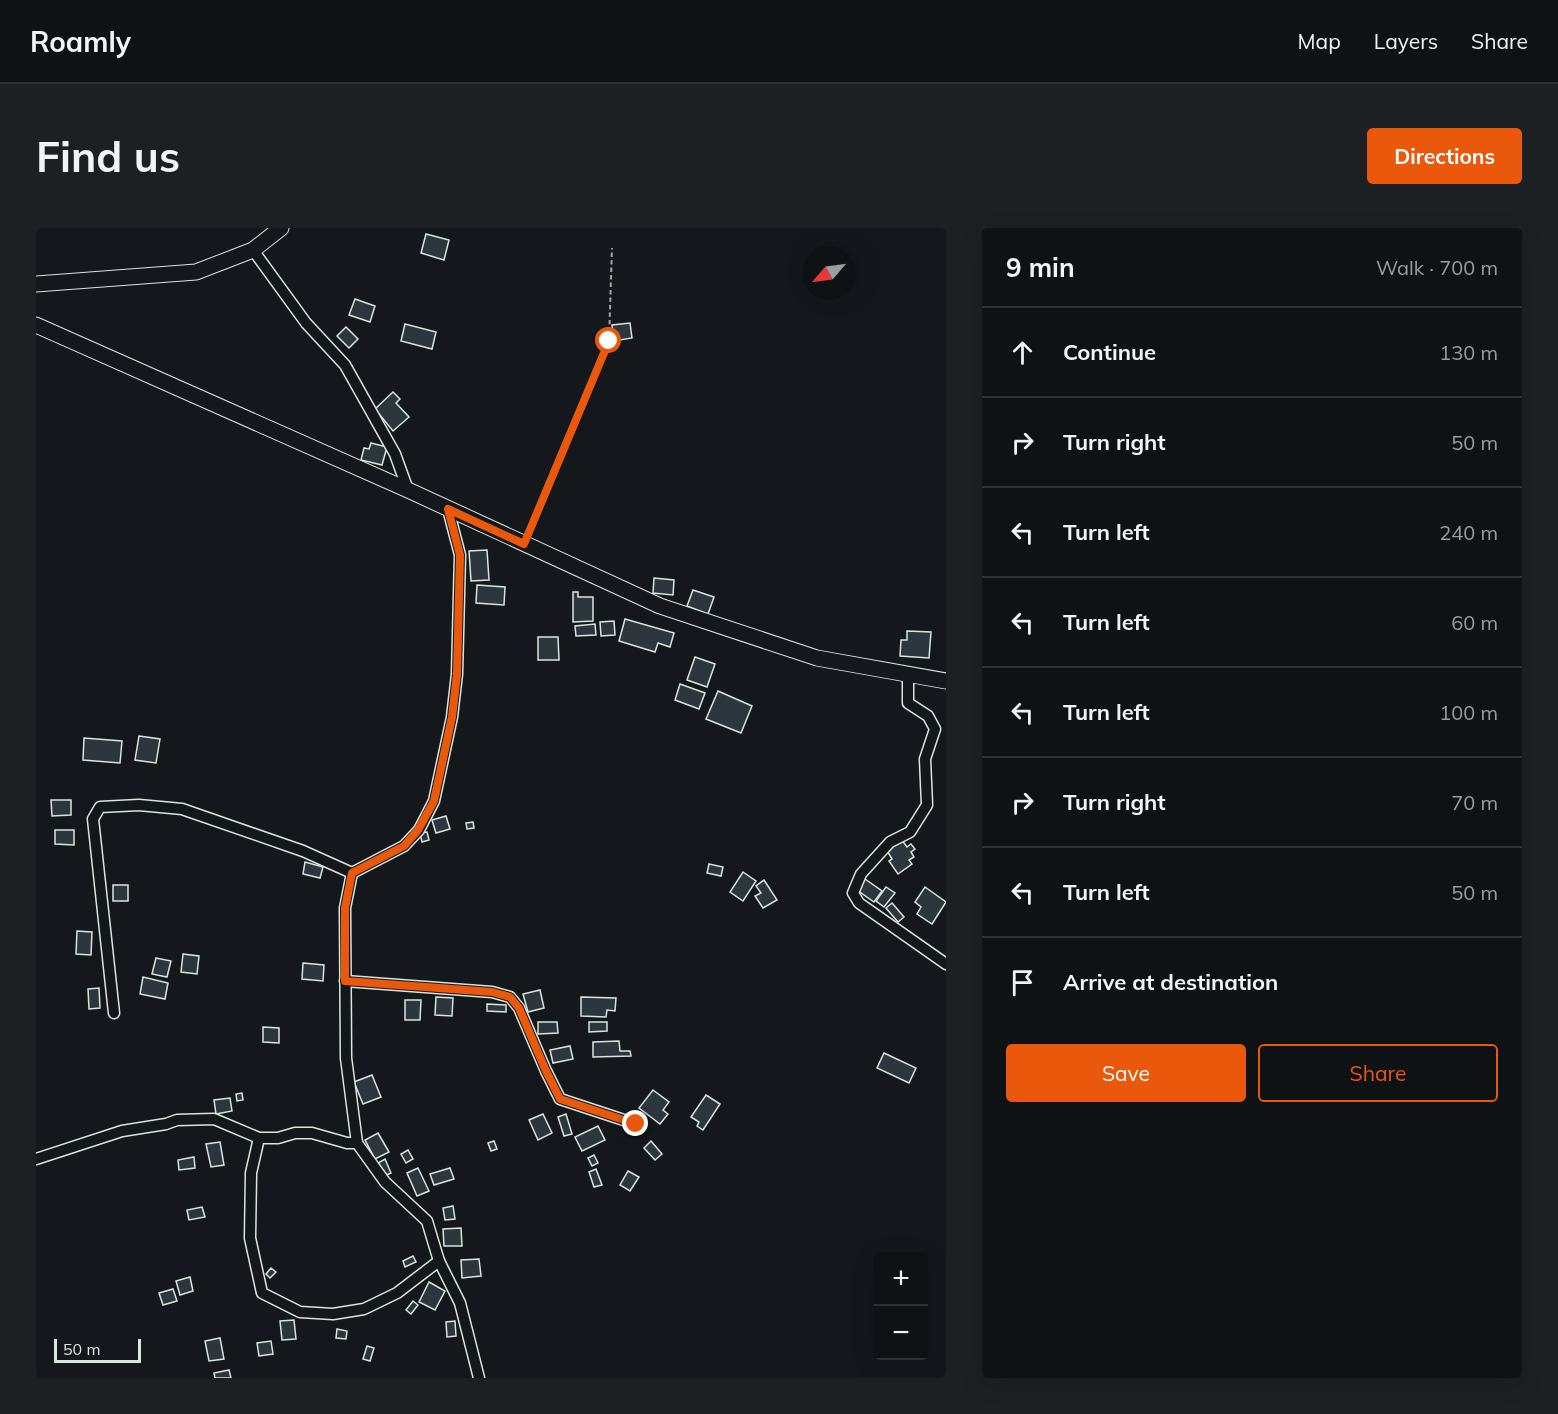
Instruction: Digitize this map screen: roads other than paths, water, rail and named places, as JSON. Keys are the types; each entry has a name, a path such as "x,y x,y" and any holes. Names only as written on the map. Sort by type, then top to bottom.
{"street":[{"path":"36,284 196,272 253,250 281,228"},
{"path":"253,250 306,323 345,365 396,454 408,490"},
{"path":"36,326 408,490 660,606 817,658 946,681"},
{"path":"352,873 404,846 418,830 434,801 452,717 457,674 460,555 448,509"},
{"path":"908,674 908,703 928,716 935,729 925,759 927,805 910,832 890,842 861,874 853,892 859,903 946,964"},
{"path":"114,1013 93,819 100,807 139,805 182,809 303,850 352,873"},
{"path":"352,873 345,908 346,1058 357,1143 385,1182 427,1221 439,1261 460,1303 479,1378"},
{"path":"345,981 492,992 510,997 519,1008 560,1099 636,1124"},
{"path":"36,1159 122,1131 177,1120 214,1119 259,1138 312,1133 347,1143 357,1143"},
{"path":"259,1138 251,1173 250,1238 262,1293 300,1312 333,1314 364,1309 397,1293 439,1261"}]}
